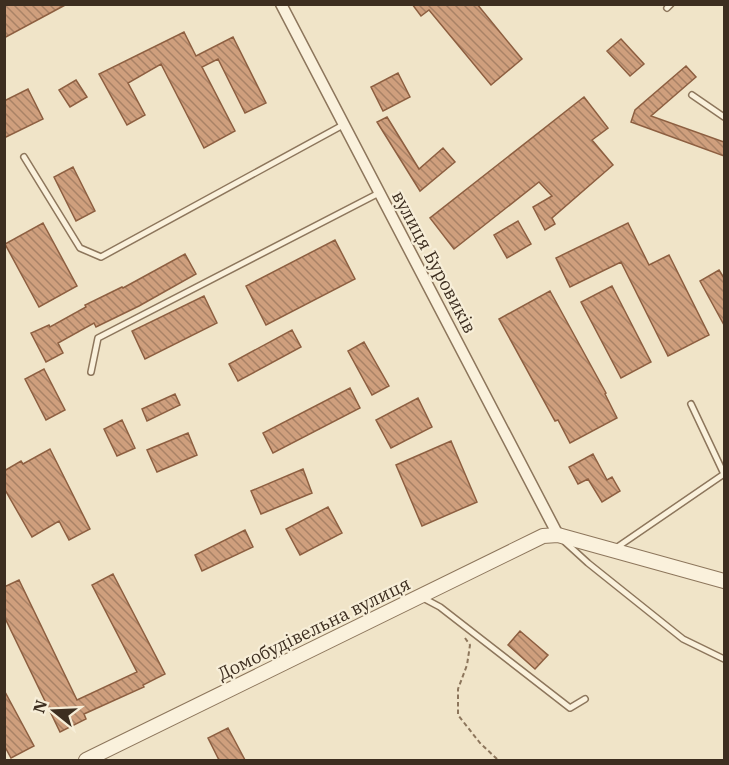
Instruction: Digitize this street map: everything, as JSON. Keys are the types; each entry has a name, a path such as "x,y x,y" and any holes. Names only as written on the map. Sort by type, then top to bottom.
{"street":[{"name":"вулиця Буровиків","path":"281,4 558,535"},
{"path":"558,535 724,581"},
{"name":"Домобудівельна вулиця","path":"86,760 422,597 525,544 543,536 558,535"}],"lane":[{"path":"692,95 724,117"},
{"path":"24,157 80,248 101,257 343,125"},
{"path":"91,372 98,338 379,193"},
{"path":"612,550 724,474 691,404"},
{"path":"558,535 588,563 683,639 724,659"},
{"path":"422,597 440,607 570,708 585,699"}],"path":[{"path":"464,636 470,645 467,665 458,689 458,715 480,743 498,760"}],"building":[{"path":"4,4 67,4 4,38"},
{"path":"412,4 477,4 522,59 491,85 429,10 421,16"},
{"path":"184,32 196,56 233,37 266,103 245,113 218,59 202,67 235,131 204,148 161,64 128,83 145,115 127,125 99,74"},
{"path":"621,39 644,64 630,76 607,51"},
{"path":"686,66 696,77 651,116 724,142 724,156 631,122 635,110"},
{"path":"398,73 410,97 383,111 371,87"},
{"path":"76,80 87,97 70,107 59,90"},
{"path":"28,89 43,119 4,138 4,101"},
{"path":"584,97 608,128 592,140 613,165 552,218 555,224 545,230 533,207 552,196 539,182 454,249 430,218"},
{"path":"387,117 419,169 443,148 455,162 420,191 377,122"},
{"path":"73,167 95,211 76,221 54,177"},
{"path":"518,221 531,244 507,258 494,235"},
{"path":"43,223 77,286 39,307 5,244"},
{"path":"628,223 649,265 669,255 709,335 668,356 621,262 570,287 556,258"},
{"path":"335,240 355,279 266,325 246,286"},
{"path":"185,254 196,274 139,306 96,327 94,323 58,343 63,353 46,362 31,333 49,325 50,327 86,307 85,305 123,288"},
{"path":"719,270 724,278 724,325 700,281"},
{"path":"612,286 651,362 621,378 581,302"},
{"path":"550,291 606,393 617,418 570,443 558,420 555,421 499,319"},
{"path":"204,296 217,323 145,359 132,331"},
{"path":"292,330 301,347 238,381 229,364"},
{"path":"364,342 389,386 372,395 348,351"},
{"path":"44,369 65,410 46,420 25,379"},
{"path":"350,388 360,408 273,453 263,433"},
{"path":"175,394 180,405 147,421 142,409"},
{"path":"418,398 432,427 391,448 376,420"},
{"path":"122,420 135,448 117,456 104,429"},
{"path":"188,433 197,455 157,472 147,450"},
{"path":"451,441 477,502 422,526 396,465"},
{"path":"50,449 90,529 69,540 59,521 32,537 4,488 4,471 21,461 23,464"},
{"path":"593,454 607,480 612,477 620,491 602,502 588,479 578,484 569,467"},
{"path":"303,469 312,493 261,514 251,491"},
{"path":"328,507 342,533 300,555 286,529"},
{"path":"245,530 253,547 202,571 195,555"},
{"path":"113,574 165,674 143,685 144,687 84,714 86,719 60,732 4,616 4,587 19,580 77,700 137,672 92,585"},
{"path":"520,631 548,655 535,669 508,645"},
{"path":"4,690 34,746 11,758 4,745"},
{"path":"228,728 245,760 219,760 208,738"}]}
